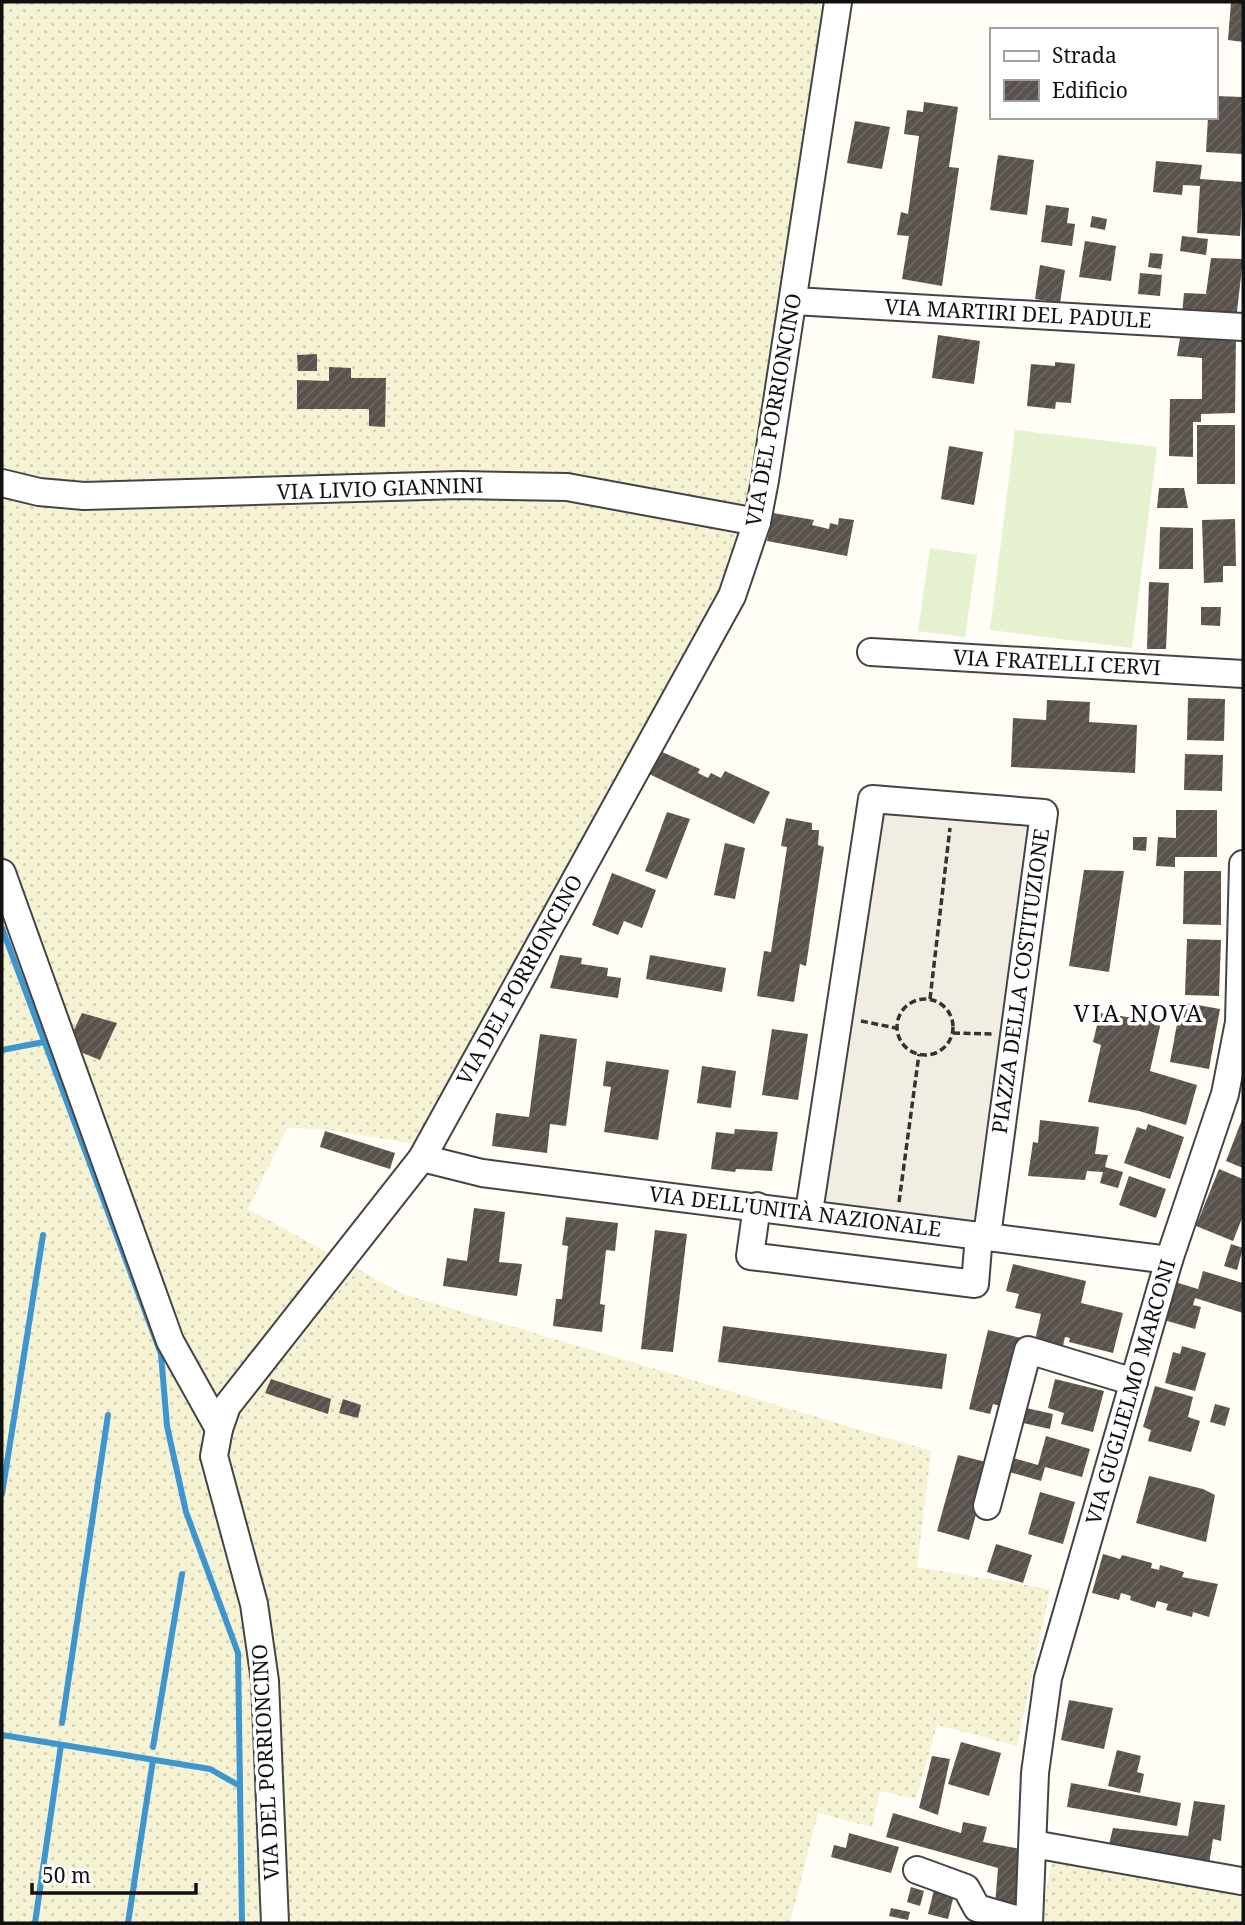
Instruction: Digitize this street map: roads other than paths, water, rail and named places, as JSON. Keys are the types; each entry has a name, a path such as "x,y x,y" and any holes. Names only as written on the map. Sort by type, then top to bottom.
{"street":[{"name":"VIA DEL PORRIONCINO","path":"275,1923 265,1681 254,1604 214,1456 219,1429 228,1406 422,1158 732,596 757,523 838,2"},
{"name":"VIA MARTIRI DEL PADULE","path":"793,301 1243,327"},
{"name":"VIA LIVIO GIANNINI","path":"2,483 39,492 84,496 460,485 567,487 757,523"},
{"name":"VIA FRATELLI CERVI","path":"871,652 1243,674"},
{"name":"PIAZZA DELLA COSTITUZIONE","path":"757,1206 750,1256 975,1284 1014,1036 1044,813 872,799 808,1212"},
{"name":"VIA GUGLIELMO MARCONI","path":"1029,1923 1035,1773 1048,1678 1169,1260 1234,1095 1239,1022 1243,864"},
{"path":"2,873 170,1341 219,1429"},
{"name":"VIA DELL'UNITÀ NAZIONALE","path":"422,1158 482,1173 808,1212 1169,1260"},
{"path":"987,1506 1028,1350 1134,1382"},
{"path":"1033,1844 1241,1881"},
{"path":"917,1870 966,1888 977,1908 1029,1923"}],"waterway":[{"path":"2,928 161,1354 167,1426 186,1512 238,1653 242,1923"},
{"path":"2,1050 44,1042"},
{"path":"2,1494 43,1235"},
{"path":"62,1723 108,1415"},
{"path":"153,1747 182,1574"},
{"path":"2,1735 210,1769 240,1786"},
{"path":"35,1923 61,1745"},
{"path":"128,1923 153,1760"}],"district":[{"name":"VIA NOVA","path":"1139,1014"}]}
